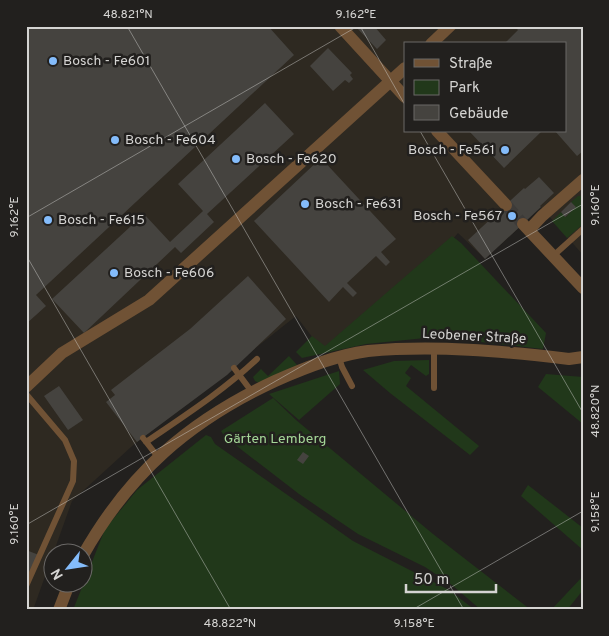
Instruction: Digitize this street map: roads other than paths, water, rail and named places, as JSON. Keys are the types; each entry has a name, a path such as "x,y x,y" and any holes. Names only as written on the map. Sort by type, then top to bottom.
{"street":[{"path":"340,26 404,96"},
{"path":"433,42 450,26"},
{"path":"26,387 62,353 149,300 404,69"},
{"path":"438,132 506,205"},
{"path":"583,180 542,216 526,227 583,288"},
{"name":"Leobener Straße","path":"90,544 112,509 158,457 183,436 210,416 252,392 303,369 339,357 367,351 434,348 474,349 569,359 583,358"},
{"path":"59,610 65,594"}],"lane":[{"path":"553,256 583,229"},
{"path":"434,348 434,388"},
{"path":"339,357 352,386"},
{"path":"158,457 145,440 199,406 257,360"},
{"path":"234,368 252,392"},
{"path":"26,394 64,440 74,461 73,481 26,586"}],"tunnel":[{"path":"506,205 523,224"}],"place":[{"name":"Bosch - Fe601","path":"53,61"},
{"name":"Bosch - Fe604","path":"115,140"},
{"name":"Bosch - Fe561","path":"505,150"},
{"name":"Bosch - Fe620","path":"236,159"},
{"name":"Bosch - Fe631","path":"305,204"},
{"name":"Bosch - Fe567","path":"512,216"},
{"name":"Bosch - Fe615","path":"48,220"},
{"name":"Bosch - Fe606","path":"114,273"}],"park label":[{"name":"Gärten Lemberg","path":"275,439"}]}
